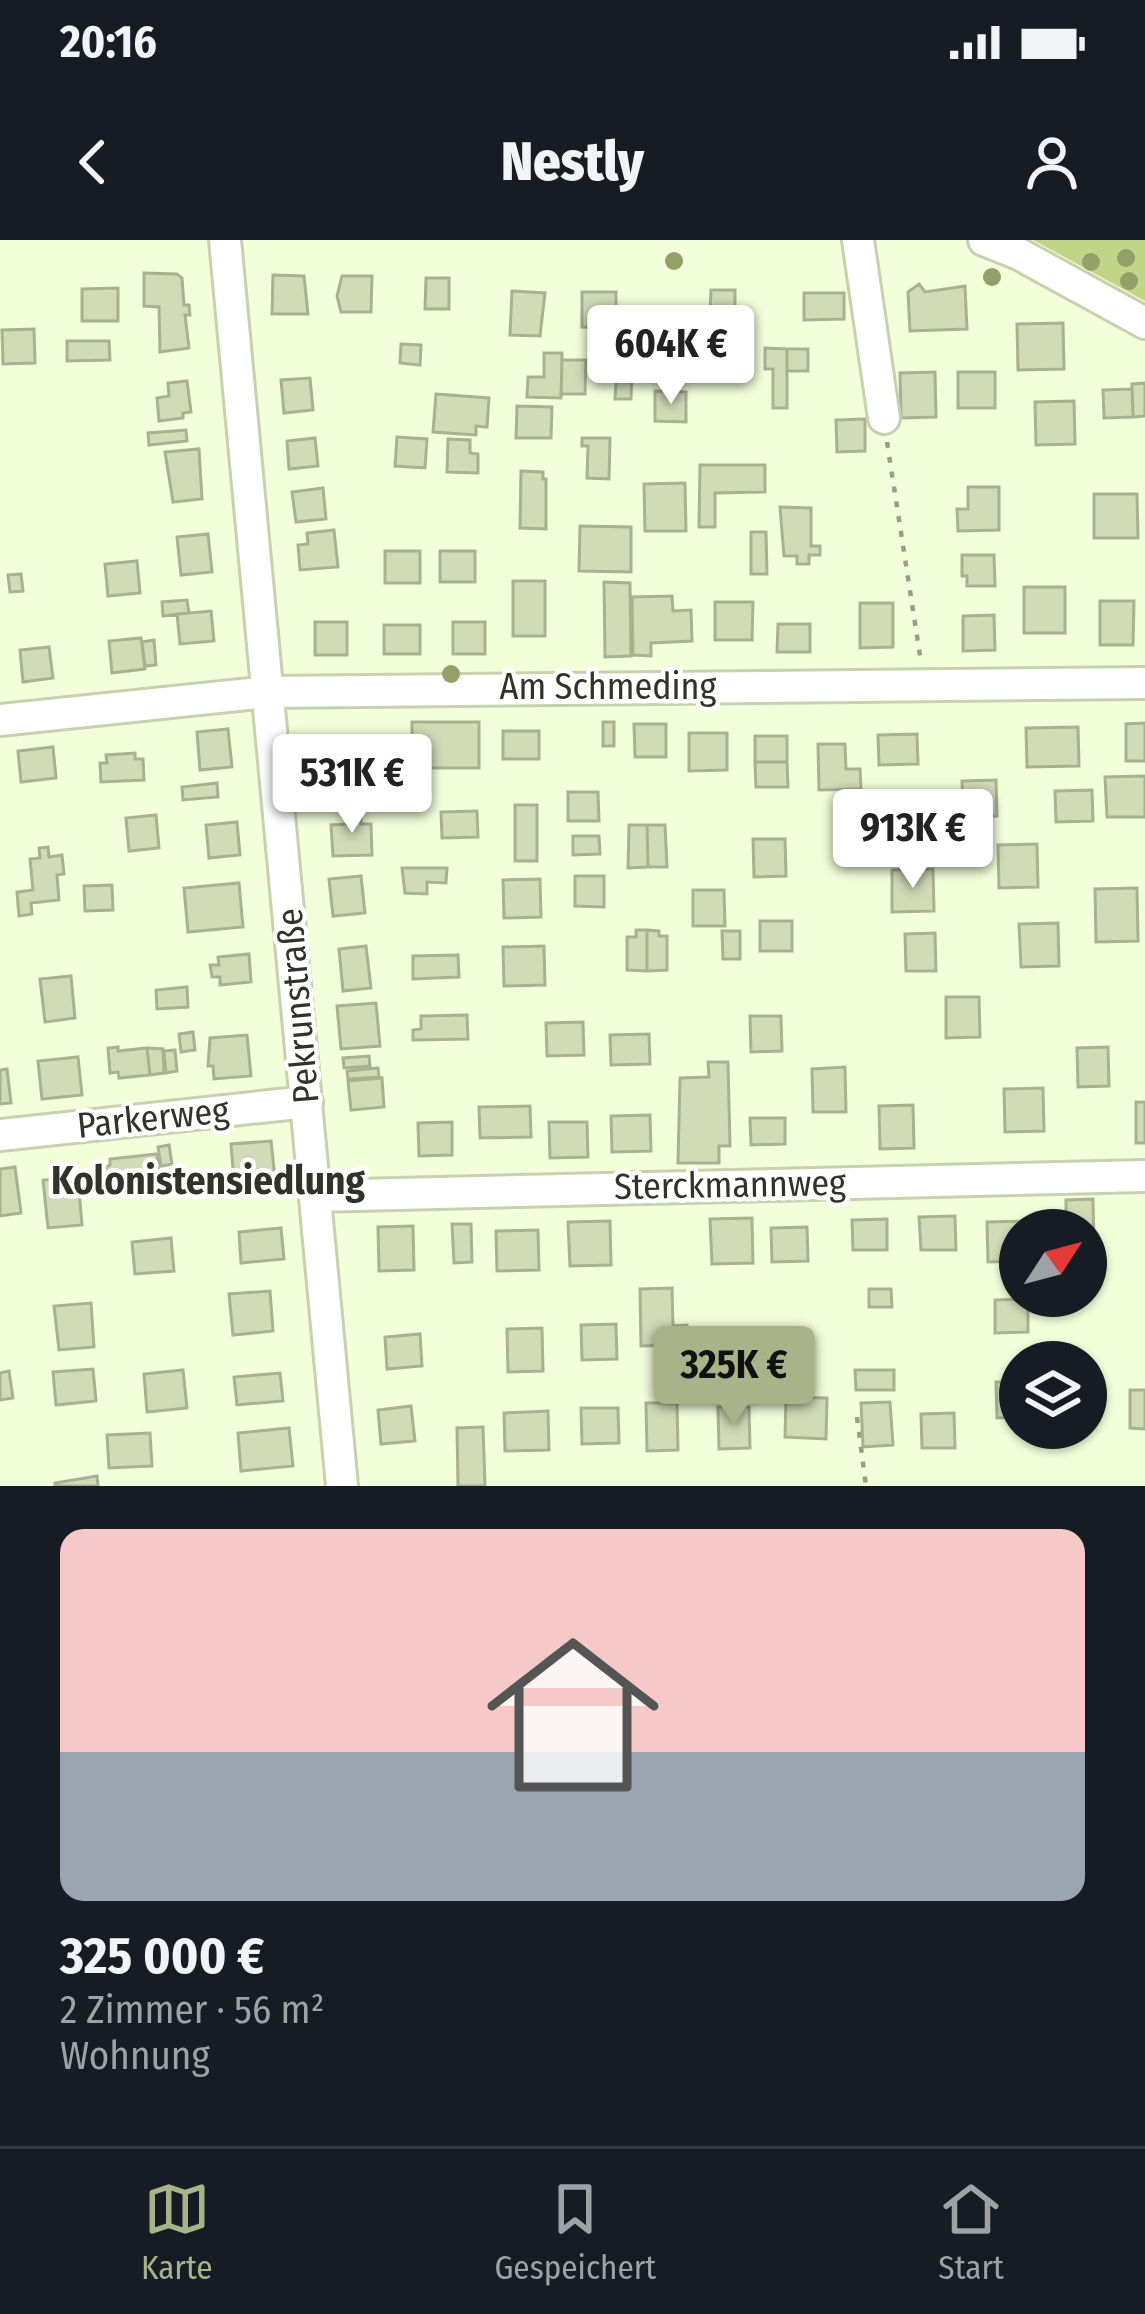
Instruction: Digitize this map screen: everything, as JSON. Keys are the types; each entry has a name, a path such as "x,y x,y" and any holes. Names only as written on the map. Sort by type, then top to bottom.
{"street":[{"name":"Pekrunstraße","path":"224,240 342,1486"},
{"path":"858,240 884,418"},
{"path":"984,240 1145,323"},
{"name":"Am Schmeding","path":"0,720 268,692 1145,683"},
{"name":"Parkerweg","path":"0,1135 307,1102"},
{"name":"Sterckmannweg","path":"315,1196 1145,1176"}],"path":[{"path":"884,418 925,686"},
{"path":"857,1417 866,1486"}],"green space":[{"path":"1033,240 1145,240 1145,301"}],"building":[{"path":"144,273 182,278 184,305 189,305 190,315 185,315 189,348 160,352 159,307 144,306"},
{"path":"273,275 304,276 308,314 272,314"},
{"path":"342,276 372,276 371,312 341,312 337,296"},
{"path":"426,278 449,278 449,309 425,309"},
{"path":"919,284 925,292 965,286 967,329 910,331 908,292"},
{"path":"118,288 118,321 82,321 82,289"},
{"path":"711,290 735,290 735,312 710,312"},
{"path":"512,291 545,293 540,336 510,335"},
{"path":"582,292 616,292 616,328 582,327"},
{"path":"804,293 844,293 844,319 804,320"},
{"path":"645,309 673,309 673,339 644,339"},
{"path":"1063,323 1064,369 1018,370 1017,324"},
{"path":"34,329 35,363 3,364 2,330"},
{"path":"67,341 109,341 110,360 67,361"},
{"path":"401,344 421,345 420,365 400,363"},
{"path":"765,348 787,349 787,408 773,408 773,369 765,369"},
{"path":"787,349 808,349 808,371 787,371"},
{"path":"544,353 562,353 561,398 527,397 528,377 544,377"},
{"path":"562,360 586,360 585,394 561,394"},
{"path":"617,368 632,368 631,399 615,399"},
{"path":"935,372 936,417 901,418 900,373"},
{"path":"958,372 995,372 995,408 958,408"},
{"path":"310,378 313,410 284,413 281,380"},
{"path":"187,381 191,412 183,413 183,418 159,421 157,398 169,396 168,383"},
{"path":"1145,383 1145,416 1133,417 1132,384"},
{"path":"1132,389 1133,417 1104,418 1103,390"},
{"path":"655,391 686,392 686,422 655,421"},
{"path":"436,394 489,398 487,427 476,426 476,435 433,432"},
{"path":"1074,401 1075,444 1036,445 1035,402"},
{"path":"517,406 552,407 551,438 516,438"},
{"path":"865,419 865,451 837,452 836,420"},
{"path":"186,430 187,441 149,445 148,433"},
{"path":"397,437 427,439 425,468 395,466"},
{"path":"315,438 318,466 289,469 287,441"},
{"path":"582,438 610,438 609,479 587,478 588,446 582,446"},
{"path":"448,439 470,440 470,453 478,454 478,473 447,472"},
{"path":"199,449 202,499 173,502 165,452"},
{"path":"700,465 765,465 765,492 715,493 715,527 699,527"},
{"path":"521,471 543,472 546,529 520,528"},
{"path":"685,483 686,531 645,531 644,484"},
{"path":"968,487 999,487 999,530 958,531 957,509 968,509"},
{"path":"323,488 326,519 296,522 292,492"},
{"path":"1094,494 1137,494 1138,538 1094,538"},
{"path":"780,507 811,508 811,546 820,546 820,555 809,555 809,564 797,564 797,556 784,556"},
{"path":"580,526 631,527 631,572 579,571"},
{"path":"334,530 338,567 300,570 298,545 308,544 307,533"},
{"path":"751,532 766,532 767,574 751,574"},
{"path":"208,534 212,572 181,575 177,537"},
{"path":"385,551 420,551 420,583 385,583"},
{"path":"440,551 475,551 475,582 440,582"},
{"path":"962,555 994,555 995,586 967,586"},
{"path":"137,561 140,593 108,596 105,564"},
{"path":"21,574 23,591 10,592 8,575"},
{"path":"513,581 545,581 545,636 513,636"},
{"path":"604,582 630,583 631,656 605,657"},
{"path":"1024,587 1065,587 1065,633 1024,633"},
{"path":"672,596 673,611 691,610 692,641 651,643 651,656 633,655 632,597"},
{"path":"187,600 189,613 163,616 162,602"},
{"path":"1100,601 1134,601 1133,645 1100,645"},
{"path":"715,602 753,602 752,640 715,640"},
{"path":"860,603 893,603 893,647 860,648"},
{"path":"211,611 214,641 180,644 177,614"},
{"path":"994,615 995,650 963,651 963,616"},
{"path":"315,622 347,622 347,655 315,655"},
{"path":"453,622 485,622 485,654 453,654"},
{"path":"778,624 810,624 810,652 777,652"},
{"path":"384,625 420,625 420,654 384,654"},
{"path":"141,638 145,669 112,673 109,641"},
{"path":"154,640 156,665 145,666 142,642"},
{"path":"49,647 53,678 23,682 20,650"},
{"path":"412,722 479,722 479,768 430,768 430,789 412,789"},
{"path":"603,722 614,722 614,746 603,746"},
{"path":"1145,723 1145,761 1126,761 1126,724"},
{"path":"634,724 666,724 666,757 635,757"},
{"path":"1078,727 1079,766 1027,767 1026,728"},
{"path":"228,729 232,767 200,770 197,732"},
{"path":"503,731 539,731 539,759 503,759"},
{"path":"689,733 727,733 727,770 689,771"},
{"path":"917,734 918,764 879,765 878,735"},
{"path":"755,736 787,736 787,762 755,762"},
{"path":"356,743 358,760 344,762 346,782 315,785 311,747"},
{"path":"818,744 845,744 846,769 860,769 861,789 819,790"},
{"path":"53,747 56,778 21,782 18,751"},
{"path":"135,753 135,759 143,759 144,780 101,782 100,763 107,763 106,755"},
{"path":"755,762 787,762 788,787 756,787"},
{"path":"1145,776 1145,817 1107,817 1105,777"},
{"path":"996,780 997,816 963,817 962,781"},
{"path":"217,783 218,797 183,800 182,787"},
{"path":"1092,790 1093,821 1056,822 1055,791"},
{"path":"568,792 598,792 599,821 568,821"},
{"path":"515,805 537,805 537,861 515,861"},
{"path":"348,808 361,808 361,824 371,824 372,855 333,856 331,825 349,824"},
{"path":"477,811 478,837 442,838 441,812"},
{"path":"156,815 159,848 129,851 126,818"},
{"path":"237,822 240,855 209,858 206,825"},
{"path":"629,825 647,825 648,867 628,868"},
{"path":"647,825 665,825 667,867 648,867"},
{"path":"573,836 599,836 600,854 573,855"},
{"path":"753,839 785,839 786,876 754,877"},
{"path":"1037,844 1038,887 999,888 998,845"},
{"path":"48,847 49,857 62,855 64,874 57,875 59,900 31,903 32,914 19,916 17,892 33,890 30,859 40,858 39,848"},
{"path":"402,868 447,868 446,883 427,882 427,894 405,893"},
{"path":"933,869 934,911 892,912 892,870"},
{"path":"361,876 365,913 333,916 329,879"},
{"path":"575,876 604,876 604,907 575,906"},
{"path":"540,879 541,917 504,918 503,880"},
{"path":"239,883 243,927 188,932 184,888"},
{"path":"112,885 113,910 85,911 84,886"},
{"path":"1137,888 1138,941 1096,942 1095,889"},
{"path":"693,890 724,890 725,926 693,926"},
{"path":"760,921 792,921 792,951 760,951"},
{"path":"1058,923 1059,966 1021,967 1019,924"},
{"path":"636,930 647,930 647,971 627,970 627,937 636,937"},
{"path":"647,930 667,936 667,970 647,971"},
{"path":"722,931 740,931 740,959 723,959"},
{"path":"935,933 936,971 906,971 905,934"},
{"path":"366,946 371,988 343,991 339,949"},
{"path":"544,946 545,985 504,986 503,947"},
{"path":"249,954 251,982 220,985 220,977 212,977 210,965 219,965 218,957"},
{"path":"458,955 459,977 413,979 413,956"},
{"path":"71,976 75,1018 45,1022 40,979"},
{"path":"187,987 188,1007 157,1009 156,990"},
{"path":"946,997 979,997 980,1037 946,1038"},
{"path":"376,1003 380,1046 341,1049 337,1006"},
{"path":"467,1015 468,1039 413,1040 413,1030 421,1029 421,1016"},
{"path":"750,1016 781,1016 782,1051 751,1052"},
{"path":"583,1022 584,1055 547,1056 546,1023"},
{"path":"193,1032 195,1050 181,1052 179,1034"},
{"path":"649,1034 650,1064 611,1065 610,1035"},
{"path":"247,1035 251,1076 214,1079 213,1066 208,1066 210,1038"},
{"path":"118,1047 118,1051 147,1048 150,1075 119,1078 118,1072 110,1073 108,1048"},
{"path":"1108,1047 1109,1086 1078,1087 1077,1048"},
{"path":"147,1048 163,1049 164,1073 150,1075"},
{"path":"175,1050 177,1071 166,1073 164,1051"},
{"path":"369,1056 370,1066 344,1068 343,1058"},
{"path":"78,1057 82,1095 42,1099 38,1061"},
{"path":"708,1062 728,1062 730,1146 719,1146 719,1163 678,1163 680,1078 709,1077"},
{"path":"845,1067 846,1112 813,1112 812,1069"},
{"path":"378,1068 379,1077 348,1079 347,1071"},
{"path":"7,1069 11,1103 0,1104 0,1070"},
{"path":"382,1078 384,1107 351,1110 348,1081"},
{"path":"1043,1088 1044,1131 1005,1132 1004,1089"},
{"path":"1136,1102 1145,1102 1145,1143 1136,1143"},
{"path":"913,1105 914,1148 880,1149 879,1106"},
{"path":"530,1106 531,1137 480,1138 479,1107"},
{"path":"650,1115 651,1151 612,1152 611,1116"},
{"path":"750,1118 785,1118 785,1144 751,1145"},
{"path":"452,1122 452,1155 419,1156 418,1123"},
{"path":"549,1122 587,1122 588,1157 550,1158"},
{"path":"271,1141 275,1178 234,1182 231,1144"},
{"path":"169,1145 172,1164 161,1166 158,1147"},
{"path":"157,1154 160,1187 115,1192 114,1184 108,1184 110,1159"},
{"path":"15,1167 21,1213 0,1216 0,1169"},
{"path":"78,1177 82,1225 48,1228 43,1180"},
{"path":"1093,1199 1093,1209 1066,1209 1066,1200"},
{"path":"955,1216 956,1250 921,1250 919,1217"},
{"path":"752,1218 753,1263 712,1264 710,1219"},
{"path":"887,1219 887,1250 853,1250 852,1220"},
{"path":"610,1221 611,1265 570,1266 568,1222"},
{"path":"987,1222 999,1222 999,1262 988,1262"},
{"path":"452,1224 471,1224 472,1262 454,1263"},
{"path":"413,1226 414,1270 379,1271 378,1227"},
{"path":"807,1227 808,1261 772,1262 771,1228"},
{"path":"281,1228 284,1259 241,1263 239,1232"},
{"path":"538,1230 539,1270 497,1271 496,1231"},
{"path":"171,1238 174,1271 135,1274 132,1242"},
{"path":"672,1288 673,1326 687,1325 688,1345 641,1346 640,1289"},
{"path":"869,1289 891,1289 892,1307 869,1307"},
{"path":"270,1291 273,1331 233,1335 229,1294"},
{"path":"995,1300 999,1300 999,1317 1028,1317 1028,1332 995,1333"},
{"path":"91,1303 94,1347 59,1350 54,1306"},
{"path":"616,1324 617,1359 582,1360 581,1325"},
{"path":"542,1328 543,1371 508,1372 507,1329"},
{"path":"420,1334 422,1366 387,1369 385,1337"},
{"path":"93,1369 96,1401 56,1405 53,1372"},
{"path":"183,1370 187,1408 147,1412 144,1374"},
{"path":"855,1370 894,1370 894,1390 856,1390"},
{"path":"9,1371 13,1398 0,1400 0,1373"},
{"path":"280,1373 283,1401 237,1405 234,1377"},
{"path":"1130,1390 1145,1390 1145,1429 1130,1428"},
{"path":"786,1397 827,1398 826,1439 785,1437"},
{"path":"890,1402 893,1445 863,1447 861,1403"},
{"path":"646,1403 677,1403 678,1450 647,1451"},
{"path":"411,1406 415,1441 381,1444 378,1410"},
{"path":"718,1407 749,1407 750,1448 719,1449"},
{"path":"581,1408 618,1408 619,1443 582,1444"},
{"path":"548,1411 549,1450 505,1451 504,1413"},
{"path":"954,1413 955,1448 922,1448 921,1414"},
{"path":"483,1427 485,1486 458,1486 457,1428"},
{"path":"289,1428 293,1466 241,1471 238,1433"},
{"path":"150,1433 152,1466 109,1468 107,1435"},
{"path":"97,1476 98,1486 55,1486 55,1483"}],"district":[{"name":"Kolonistensiedlung","path":"208,1181"}]}
